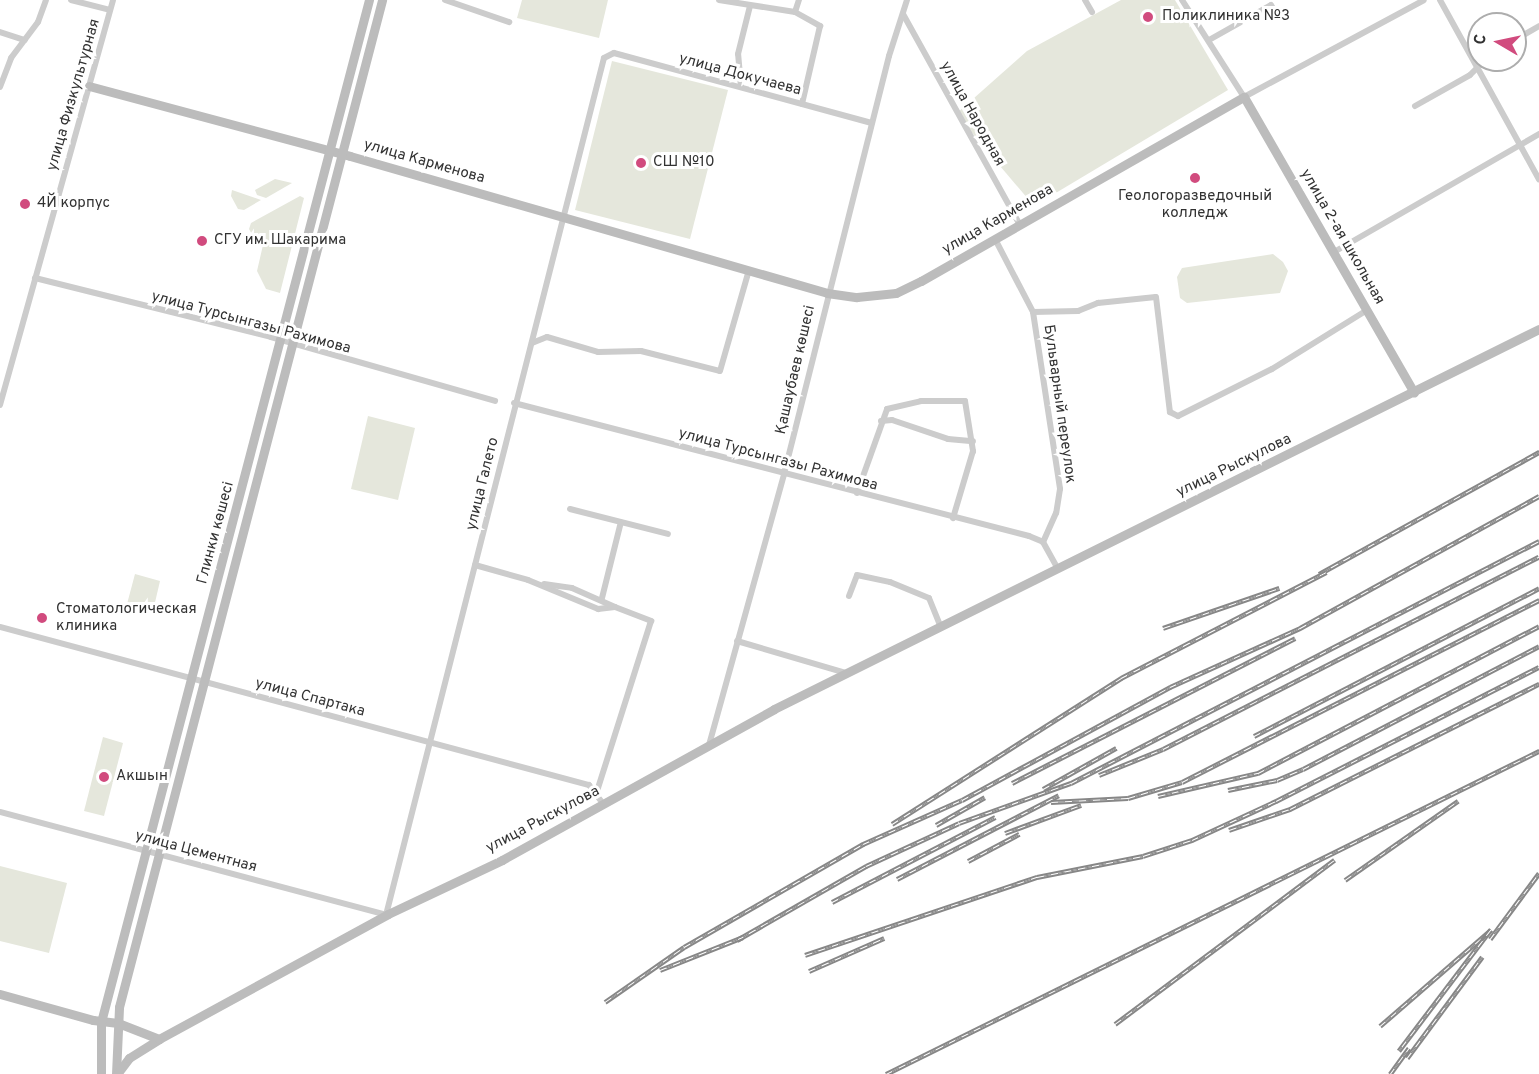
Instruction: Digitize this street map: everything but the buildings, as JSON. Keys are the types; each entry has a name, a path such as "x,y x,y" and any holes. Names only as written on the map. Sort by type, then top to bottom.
{"street":[{"path":"0,87 11,58 38,22 46,0"},
{"path":"71,0 110,10"},
{"name":"улица Физкультурная","path":"0,405 113,0"},
{"name":"Глинки көшесі","path":"101,1074 101,1022 148,852 328,150 369,0"},
{"name":"Глинки көшесі","path":"116,1074 118,1023 159,854 207,683 382,0"},
{"path":"445,0 509,22"},
{"path":"719,0 795,12 815,20 820,34 802,104"},
{"path":"795,12 799,0"},
{"name":"Қашаубаев көшесі","path":"709,746 784,474 827,293 907,0"},
{"path":"1085,0 1092,12"},
{"path":"1182,0 1244,97 1424,0"},
{"path":"1440,0 1467,50"},
{"path":"1209,39 1271,5 1278,16"},
{"path":"741,87 738,54 750,6"},
{"name":"улица Народная","path":"903,14 1020,225"},
{"path":"0,32 25,40"},
{"name":"улица Докучаева","path":"604,58 614,53 872,123"},
{"name":"улица Галето","path":"386,915 514,403 532,344 604,58"},
{"path":"1415,106 1472,72"},
{"path":"1479,72 1539,179"},
{"name":"улица Карменова","path":"89,86 328,150 827,293 857,297 896,292 1020,225 1244,97"},
{"name":"улица 2-ая школьная","path":"1244,97 1414,393"},
{"path":"1334,252 1539,134"},
{"name":"Бульварный переулок","path":"995,239 1034,312 1060,489 1056,513 1040,541"},
{"path":"532,344 547,337 598,352 641,351 720,371 749,270"},
{"name":"улица Турсынгазы Рахимова","path":"35,278 281,340 495,401"},
{"path":"1034,312 1078,311 1098,303 1156,297 1170,412 1178,416 1272,369 1367,310"},
{"name":"улица Рыскулова","path":"116,1074 129,1058 159,1039 386,915 604,805 846,673 1539,329"},
{"path":"857,493 881,421 892,407 921,401 965,401 973,441 953,518"},
{"name":"улица Турсынгазы Рахимова","path":"514,403 1040,541"},
{"path":"881,421 892,420 948,439 973,441"},
{"path":"570,508 669,534"},
{"path":"602,598 621,522"},
{"path":"1040,541 1058,569"},
{"path":"475,565 538,584 598,609 615,607"},
{"path":"849,596 857,575 890,582 929,598 941,627"},
{"path":"538,584 572,588 602,598 615,607 651,621 597,790 604,805"},
{"name":"улица Спартака","path":"0,627 589,785 597,790"},
{"path":"738,641 846,673"},
{"name":"улица Цементная","path":"0,812 386,915"},
{"path":"0,994 101,1022 118,1023 159,1039"}],"shaded area":[{"path":"522,0 608,0 599,38 517,18"},
{"path":"1121,0 1175,0 1228,90 1034,206 956,114 1027,51"},
{"path":"612,61 728,90 690,239 575,210"},
{"path":"275,179 292,183 266,198 257,195 255,190"},
{"path":"232,190 261,200 244,210 238,209 231,196"},
{"path":"300,196 304,198 280,293 266,289 257,271 263,245 256,242 249,229 251,223"},
{"path":"1273,254 1283,262 1288,271 1280,293 1187,303 1180,298 1177,277 1182,268"},
{"path":"368,416 415,428 398,500 351,489"},
{"path":"135,574 160,581 153,611 127,604"},
{"name":"Акшын","path":"103,737 123,743 104,816 84,811"},
{"path":"0,866 67,883 49,953 0,941"}],"railway":[{"path":"1319,574 1539,452"},
{"path":"605,1002 684,947 863,844 962,800 1170,687 1300,628 1539,496"},
{"path":"737,940 866,866 959,823 1071,783 1539,541"},
{"path":"1099,775 1163,749 1539,557"},
{"path":"892,824 1121,678 1326,572"},
{"path":"1163,628 1279,588"},
{"path":"1254,736 1539,588"},
{"path":"1051,802 1128,798 1182,782 1539,600"},
{"path":"1158,796 1258,773 1539,626"},
{"path":"1012,783 1295,638"},
{"path":"1228,790 1277,780 1303,769 1539,646"},
{"path":"805,955 1037,877 1143,856 1192,840 1276,801 1539,667"},
{"path":"1229,830 1290,809 1539,684"},
{"path":"1043,789 1116,748"},
{"path":"886,1074 1539,751"},
{"path":"897,879 1059,795"},
{"path":"936,825 985,797"},
{"path":"1345,880 1458,801"},
{"path":"1005,833 1081,805"},
{"path":"832,902 995,817"},
{"path":"968,861 1019,834"},
{"path":"1115,1024 1334,860"},
{"path":"1490,939 1539,873"},
{"path":"1380,1026 1491,930 1399,1051"},
{"path":"660,970 743,937"},
{"path":"809,971 884,938"},
{"path":"1407,1058 1482,957"},
{"path":"1390,1074 1409,1048"}],"place":[{"name":"Поликлиника №3","path":"1148,17"},
{"name":"СШ №10","path":"641,163"},
{"name":"Геологоразведочный колледж","path":"1195,178"},
{"name":"4Й корпус","path":"25,204"},
{"name":"СГУ им. Шакарима","path":"202,241"},
{"name":"Стоматологическая клиника","path":"42,618"},
{"name":"Акшын","path":"104,777"}]}
